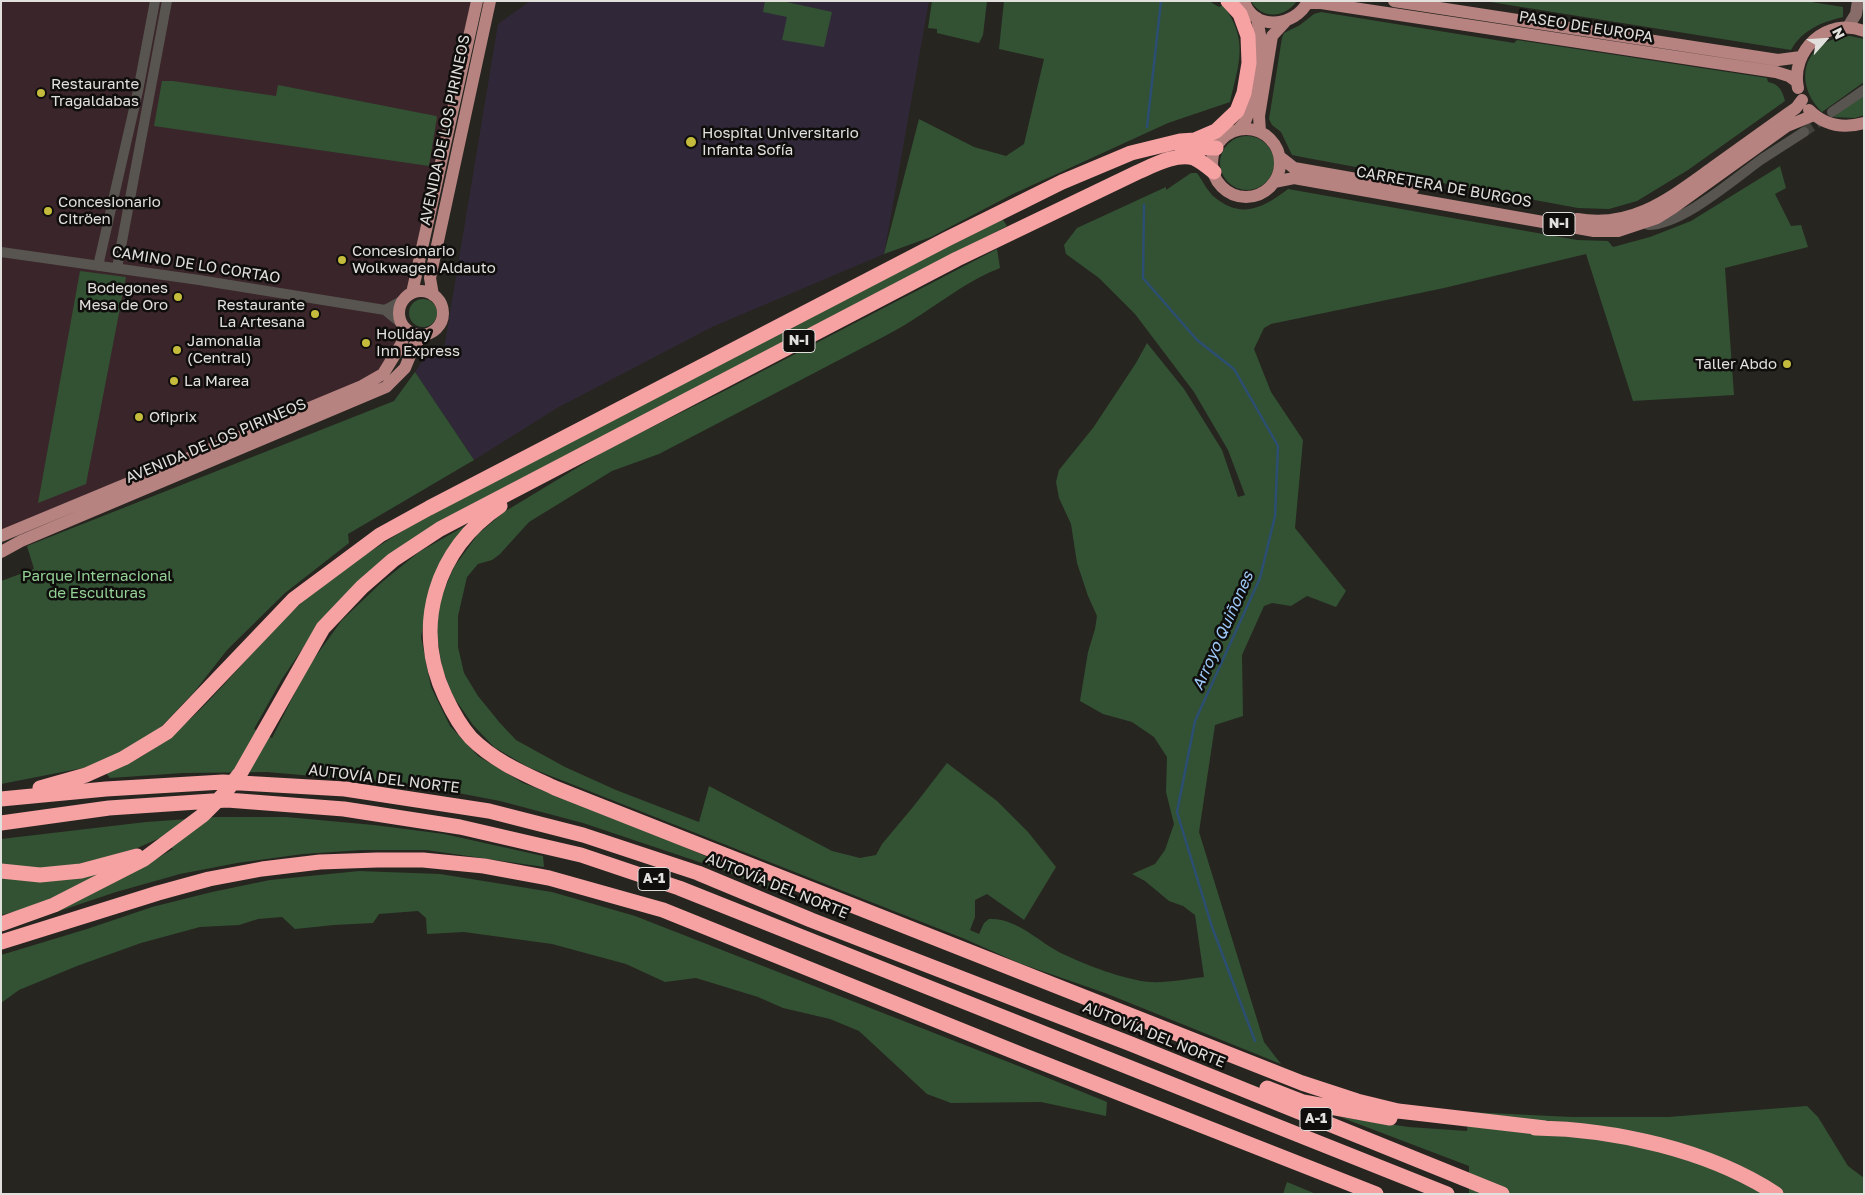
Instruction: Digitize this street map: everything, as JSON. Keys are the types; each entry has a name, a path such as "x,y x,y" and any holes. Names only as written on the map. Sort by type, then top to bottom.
{"highway":[{"path":"1161,146 1180,140 1195,140 1216,131 1237,111 1244,93 1249,63 1248,36 1240,14 1228,1"},
{"name":"N-I","path":"1,798 86,775 124,758 167,732 294,598 380,535 429,508 947,239 1062,182 1132,154 1161,146 1195,149 1216,148"},
{"name":"N-I","path":"166,843 204,815 241,772 323,628 362,587 393,560 440,529 957,260 1138,172 1164,162 1181,158 1193,158 1214,172"},
{"path":"529,482 515,496 490,513 471,530 457,547 447,562 438,583 430,622 430,647 433,665 452,711 469,736 508,767 555,788 1302,1083 1357,1101 1398,1110 1545,1128"},
{"name":"AUTOVÍA DEL NORTE","path":"1,798 223,782 345,789 489,811 583,835 698,873 811,920 1130,1044 1502,1194"},
{"name":"A-1","path":"1,822 110,808 227,800 344,810 460,827 581,855 697,895 1447,1194"},
{"path":"1,871 40,875 81,871 141,854 166,843"},
{"path":"1,924 54,905 144,859 166,843"},
{"path":"1,942 158,893 209,879 262,869 320,862 423,860 484,866 531,874 664,910 1025,1056 1376,1194"},
{"path":"1130,1044 1179,1055 1303,1102 1395,1119 1482,1128 1564,1129 1660,1146 1689,1154 1729,1169 1776,1194"}],"main road":[{"name":"AVENIDA DE LOS PIRINEOS","path":"408,297 477,1"},
{"name":"AVENIDA DE LOS PIRINEOS","path":"434,295 430,278 490,1"},
{"path":"1244,1 1257,18 1270,23 1285,22 1294,18 1302,12 1308,2"},
{"name":"PASEO DE EUROPA","path":"1394,1 1778,60 1801,57"},
{"name":"PASEO DE EUROPA","path":"1308,2 1776,72 1789,76 1797,82"},
{"path":"1214,172 1213,164 1216,148 1229,134 1238,130 1246,122 1260,35 1257,18"},
{"path":"1238,130 1260,132 1259,116 1272,36 1285,22"},
{"path":"1864,31 1848,27 1833,29 1820,35 1808,44 1797,69 1797,82 1802,100 1814,115 1823,121 1837,126 1854,126 1864,123"},
{"name":"CARRETERA DE BURGOS","path":"1280,157 1294,168 1592,222 1616,220 1642,212 1665,201 1796,108 1802,100"},
{"name":"CARRETERA DE BURGOS","path":"1274,182 1294,178 1594,231 1618,231 1657,218 1787,126 1814,115"},
{"name":"N-I","path":"1260,132 1272,141 1280,157"},
{"path":"1274,182 1278,174 1280,157"},
{"name":"N-I","path":"1214,172 1218,182 1226,190 1246,197 1257,195 1267,190 1274,182"},
{"path":"425,292 434,295 441,305 444,314 442,320 436,330 422,336 415,335 403,326 399,313 408,297 425,292"},
{"name":"AVENIDA DE LOS PIRINEOS","path":"1,536 362,386 383,374 402,344 403,326"},
{"name":"AVENIDA DE LOS PIRINEOS","path":"1,552 9,546 29,537 386,387 405,368 414,346 422,336"}],"street":[{"path":"98,266 156,1"},
{"path":"117,268 167,1"},
{"path":"1848,27 1856,14 1858,1"},
{"path":"1832,112 1864,90"},
{"path":"136,99 148,102"},
{"path":"1637,226 1654,225 1673,220 1804,132"},
{"name":"CAMINO DE LO CORTAO","path":"1,252 208,281 385,310 403,326"},
{"path":"385,310 408,297"}],"shaded area":[{"path":"1,1 477,1 412,293 403,300 399,313 402,343 383,374 1,536"},
{"name":"Hospital Universitario Infanta Sofía","path":"530,1 929,1 884,254 712,327 557,408 474,460 415,372 427,354 443,355 498,24"}],"green space":[{"path":"765,1 782,1 832,12 824,47 782,40 787,17 763,12"},
{"path":"932,1 987,1 983,35 979,43 937,33 937,29 928,28"},
{"path":"1004,1 1209,1 1219,7 1223,5 1236,29 1240,52 1230,102 1168,123 1013,194 931,237 884,254 919,119 974,147 1006,156 1024,144 1044,59 999,49"},
{"path":"1251,1 1297,1 1286,11 1267,14 1256,7"},
{"path":"1484,1 1805,1 1843,7 1843,17 1813,28 1801,37 1791,50"},
{"path":"1321,12 1514,43 1517,40 1767,78 1768,82 1780,88 1785,101 1688,170 1637,201 1609,209 1578,208 1307,158 1292,155 1281,132 1272,125 1269,119 1284,33 1300,25 1314,14"},
{"path":"1850,36 1864,39 1864,82 1822,112 1812,100 1807,87 1805,75 1808,64 1813,53 1822,45 1835,39"},
{"path":"162,81 276,96 278,85 436,116 429,166 154,126"},
{"path":"1864,95 1864,115 1855,118 1833,117"},
{"path":"1247,136 1257,138 1266,144 1272,153 1274,163 1272,173 1266,182 1257,188 1247,190 1237,188 1228,182 1222,173 1220,163 1222,153 1228,144 1237,138"},
{"path":"1780,166 1786,188 1775,194 1791,226 1801,225 1808,247 1725,268 1734,395 1633,401 1586,254 1444,288 1271,324 1264,328 1254,349 1271,392 1303,440 1295,528 1346,591 1336,607 1307,596 1291,606 1272,603 1264,606 1242,655 1243,716 1215,725 1199,832 1264,1042 1281,1064 1105,993 1019,963 965,939 528,767 494,747 473,725 453,696 442,668 437,635 439,602 454,567 478,534 504,512 608,449 997,249 1000,268 969,283 899,328 659,454 612,471 529,522 500,554 492,560 478,564 467,577 458,616 458,647 464,673 478,696 516,740 565,767 616,790 699,822 709,786 832,851 860,858 876,855 882,844 947,763 997,801 1028,832 1056,867 1024,920 987,894 975,900 975,917 970,930 979,934 984,923 989,919 1009,922 1072,958 1140,981 1164,982 1204,977 1195,915 1183,906 1169,901 1145,881 1132,874 1155,864 1165,850 1174,824 1166,792 1167,757 1154,737 1132,722 1103,714 1080,701 1088,652 1097,616 1077,563 1071,524 1059,498 1056,482 1059,470 1093,428 1147,343 1184,389 1222,450 1238,497 1245,495 1228,450 1194,392 1135,314 1099,278 1066,254 1064,245 1077,228 1166,187 1166,190 1191,173 1197,173 1213,196 1233,208 1252,209 1261,206 1288,189 1577,240 1608,241 1613,247 1650,237 1691,221"},
{"path":"1002,218 1007,226 459,511 319,624 282,679 254,729 272,738 308,667 342,620 382,582 419,552 465,526 450,549 429,591 421,637 431,687 450,726 478,756 523,783 619,819 787,891 782,895 720,869 583,823 500,801 416,785 267,772 183,773 110,778 106,773 138,759 168,738 207,703 260,644 297,607 333,577 391,538 451,502"},
{"path":"80,271 126,277 86,484 38,503"},
{"path":"423,299 433,303 437,313 433,323 423,327 413,323 409,313 413,303"},
{"name":"Parque Internacional de Esculturas","path":"415,372 474,460 348,534 349,543 285,593 227,650 195,691 160,728 130,748 88,767 1,784 1,581 34,569 27,546 394,401"},
{"path":"216,817 286,817 444,834 543,856 544,867 426,850 362,850 303,854 237,863 180,874 116,892 24,923 130,874 173,849 160,838 135,849 67,868 23,869 1,866 1,839 146,822"},
{"path":"107,870 34,907 1,915 1,876"},
{"path":"359,871 440,874 552,892 635,916 1107,1102 1106,1116 1041,1102 951,1103 927,1094 859,1031 830,1019 783,1008 758,997 696,978 665,982 626,964 552,944 464,932 427,934 426,918 418,911 379,914 373,923 295,929 282,917 258,919 239,925 200,927 141,943 77,966 19,990 1,1003 1,955 152,907 212,892 270,880"},
{"path":"1807,1106 1818,1117 1848,1166 1864,1178 1864,1194 1469,1194 1469,1166 1340,1117 1409,1127 1467,1131 1469,1112 1572,1117 1668,1117"},
{"path":"1287,1182 1316,1194 1283,1194"}],"waterway":[{"name":"Arroyo Quiñones","path":"1147,127 1161,1"},
{"name":"Arroyo Quiñones","path":"1144,205 1143,278 1197,340 1234,369 1278,446 1275,516 1260,578 1195,721 1177,812 1212,927 1255,1041"}],"tunnel":[{"path":"1804,132 1826,117"}],"place":[{"name":"Restaurante Tragaldabas","path":"41,93"},
{"name":"Hospital Universitario Infanta Sofía","path":"691,142"},
{"name":"Concesionario Citröen","path":"48,211"},
{"name":"Concesionario Wolkwagen Aldauto","path":"342,260"},
{"name":"Bodegones Mesa de Oro","path":"178,297"},
{"name":"Restaurante La Artesana","path":"315,314"},
{"name":"Holiday Inn Express","path":"366,343"},
{"name":"Jamonalia (Central)","path":"177,350"},
{"name":"Taller Abdo","path":"1787,364"},
{"name":"La Marea","path":"174,381"},
{"name":"Ofiprix","path":"139,417"}]}
